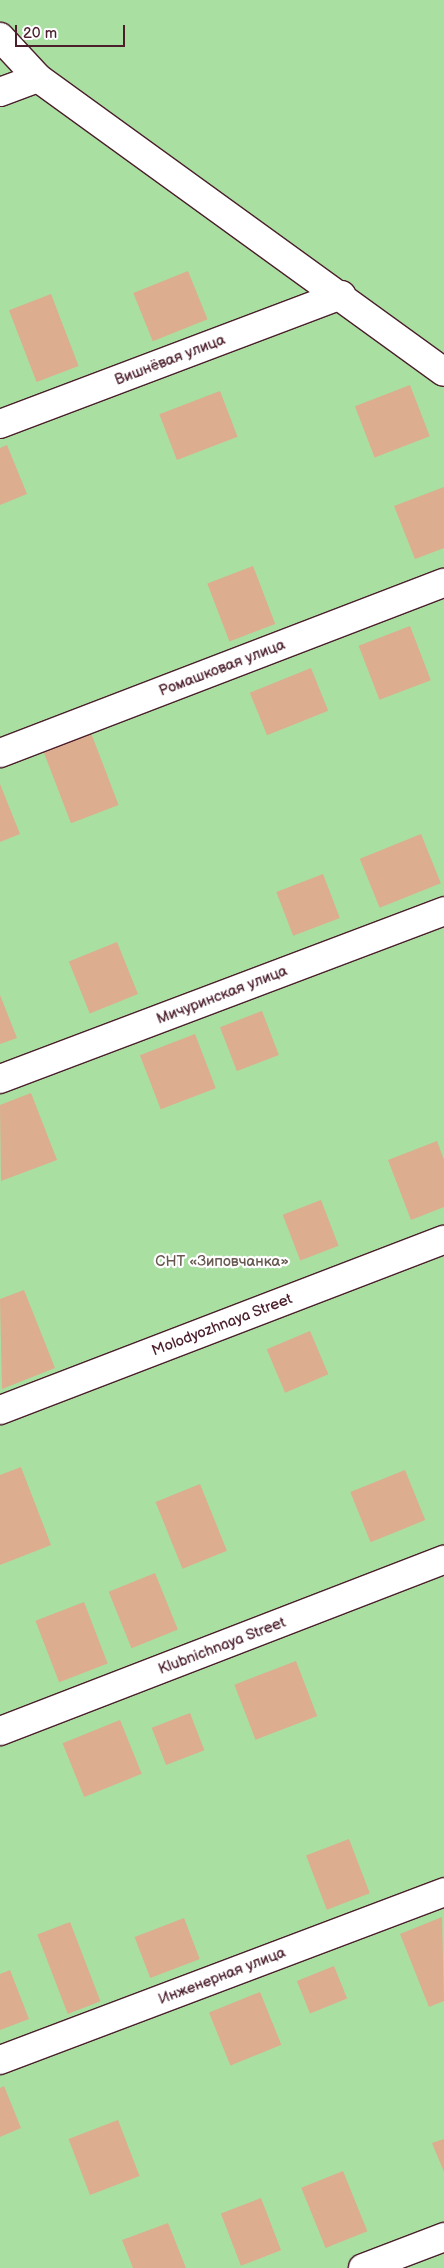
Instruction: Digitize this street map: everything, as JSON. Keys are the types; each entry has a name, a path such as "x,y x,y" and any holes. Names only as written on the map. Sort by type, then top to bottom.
{"street":[{"path":"0,37 38,78 341,295 444,372"},
{"path":"0,92 38,78"},
{"name":"Вишнёвая улица","path":"0,424 341,295"},
{"name":"Ромашковая улица","path":"0,753 444,583"},
{"name":"Мичуринская улица","path":"0,1079 444,911"},
{"name":"Molodyozhnaya Street","path":"0,1410 444,1240"},
{"name":"Klubnichnaya Street","path":"0,1731 444,1560"},
{"name":"Инженерная улица","path":"0,2060 444,1892"},
{"path":"363,2268 444,2237"}],"green space":[{"name":"СНТ «Зиповчанка»","path":"0,0 444,0 444,2268 0,2268"}],"building":[{"path":"188,271 207,319 153,341 133,293"},
{"path":"51,294 79,366 37,382 9,310"},
{"path":"410,385 430,436 375,457 355,406"},
{"path":"220,391 238,437 177,460 159,414"},
{"path":"7,445 27,494 0,505 0,448"},
{"path":"444,487 444,548 415,559 394,506"},
{"path":"253,566 275,624 229,641 207,584"},
{"path":"410,626 431,680 379,700 359,646"},
{"path":"311,668 328,711 267,735 250,693"},
{"path":"91,733 119,805 71,823 43,751"},
{"path":"0,784 20,834 0,842"},
{"path":"421,834 441,883 380,908 360,859"},
{"path":"323,874 340,918 293,936 276,892"},
{"path":"117,942 138,994 90,1013 69,961"},
{"path":"0,995 17,1038 0,1044"},
{"path":"262,1011 279,1055 237,1071 220,1027"},
{"path":"195,1034 216,1088 161,1109 140,1055"},
{"path":"31,1093 57,1160 1,1181 0,1105"},
{"path":"437,1141 444,1160 444,1207 411,1220 388,1160"},
{"path":"321,1200 339,1246 300,1260 283,1215"},
{"path":"24,1290 55,1368 2,1389 0,1299"},
{"path":"310,1331 328,1374 285,1393 267,1349"},
{"path":"21,1467 51,1545 0,1565 0,1475"},
{"path":"405,1470 425,1520 371,1542 350,1492"},
{"path":"200,1484 227,1551 182,1569 155,1502"},
{"path":"155,1573 178,1630 131,1648 109,1592"},
{"path":"84,1602 108,1664 59,1682 35,1621"},
{"path":"296,1661 317,1716 256,1740 234,1685"},
{"path":"190,1713 204,1750 166,1765 152,1728"},
{"path":"120,1720 142,1774 84,1797 63,1743"},
{"path":"349,1839 370,1893 327,1910 306,1855"},
{"path":"442,1917 444,2001 429,2007 400,1934"},
{"path":"184,1918 200,1959 150,1978 135,1937"},
{"path":"70,1922 100,2001 68,2014 37,1935"},
{"path":"334,1966 347,1998 310,2013 297,1981"},
{"path":"10,1970 29,2019 0,2030 0,1974"},
{"path":"260,1992 281,2045 230,2065 209,2013"},
{"path":"4,2086 21,2128 0,2137 0,2088"},
{"path":"118,2120 140,2176 90,2195 69,2139"},
{"path":"444,2139 444,2172 432,2143"},
{"path":"343,2171 367,2231 326,2248 301,2188"},
{"path":"261,2198 281,2250 241,2266 221,2213"},
{"path":"168,2223 186,2268 133,2268 122,2240"}]}
